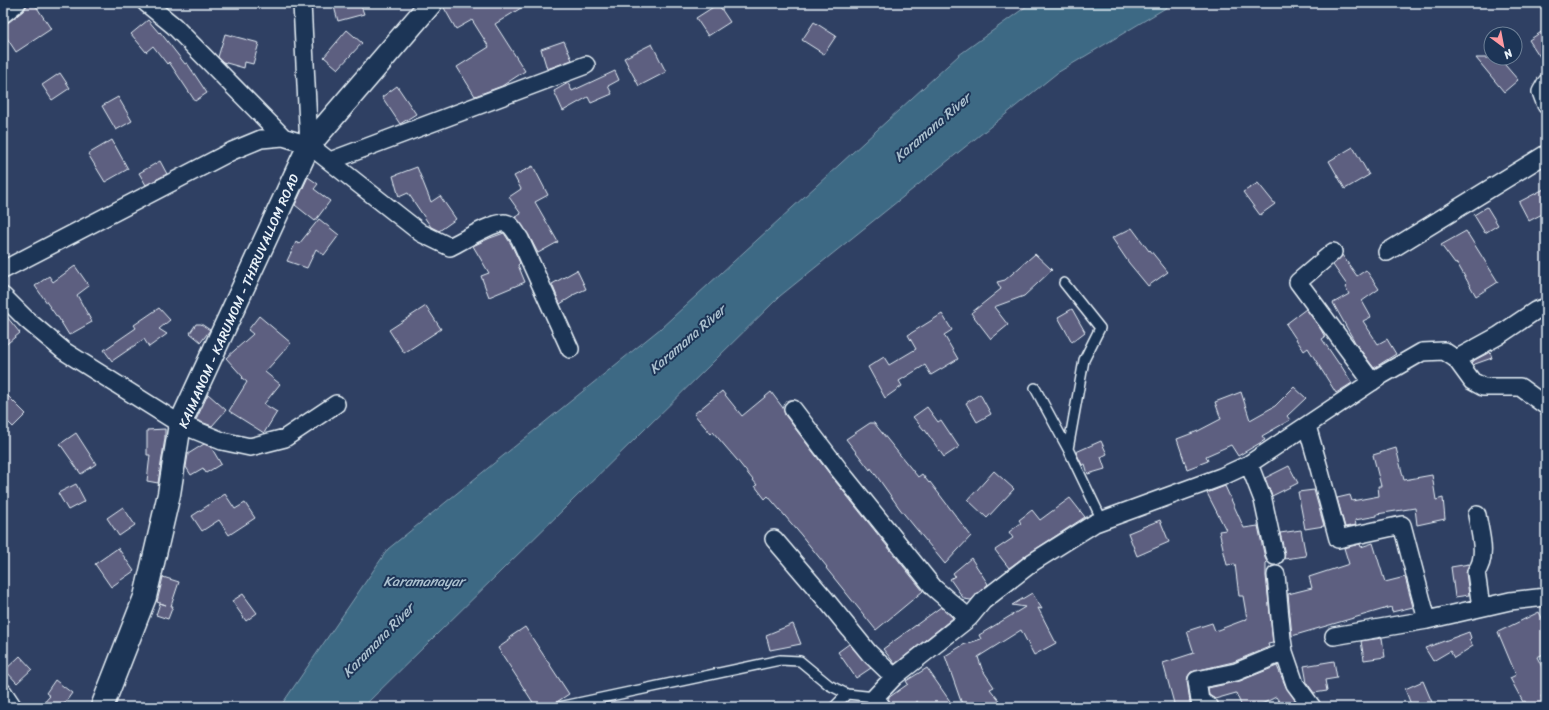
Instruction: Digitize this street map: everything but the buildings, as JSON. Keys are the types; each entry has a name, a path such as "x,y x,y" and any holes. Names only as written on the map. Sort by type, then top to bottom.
{"main road":[{"name":"KAIMANOM - KARUMOM - THIRUVALLOM ROAD","path":"102,707 145,596 169,494 180,424 309,145 430,3"}],"street":[{"path":"3,14 17,3"},
{"path":"146,3 174,26 283,137"},
{"path":"302,3 309,145"},
{"path":"330,161 586,65"},
{"path":"1546,83 1541,92 1546,105"},
{"path":"3,270 232,151 261,139 283,137 309,145 421,233 450,247 490,226 506,223 513,228 520,239 570,349"},
{"path":"1387,252 1546,154"},
{"path":"1333,252 1298,282 1372,382"},
{"path":"3,296 64,352 180,424 222,441 250,447 285,438 336,404"},
{"path":"1456,359 1498,336 1535,311 1546,307"},
{"path":"878,702 894,677 969,618 983,602 1033,562 1095,523 1221,478 1249,464 1372,382 1422,352 1444,351 1456,359 1472,381 1482,387 1520,387 1546,406"},
{"path":"793,409 840,471 934,588 969,618"},
{"path":"1306,426 1338,539 1402,525 1427,620"},
{"path":"1249,464 1263,500 1275,556"},
{"path":"1477,515 1483,558 1481,566 1476,572 1481,607"},
{"path":"774,539 869,653 894,677"},
{"path":"1276,575 1284,652 1295,684 1312,707"},
{"path":"1334,636 1427,620 1510,601 1546,597"},
{"path":"1210,707 1200,701 1197,680 1236,672 1284,652"},
{"path":"3,692 13,707"}],"lane":[{"path":"1064,283 1100,328 1084,360 1068,449"},
{"path":"1035,388 1068,449 1102,520"},
{"path":"559,707 780,660 800,661 829,685 847,694 878,702"},
{"path":"834,707 847,694"}],"water":[{"name":"Karamanayar","path":"1031,3 1174,3 1057,73 780,296 363,707 280,707 388,549 661,328 959,55"}],"water label":[{"name":"Karamana River","path":"932,127"},
{"name":"Karamana River","path":"687,339"},
{"name":"Karamana River","path":"378,640"}]}
